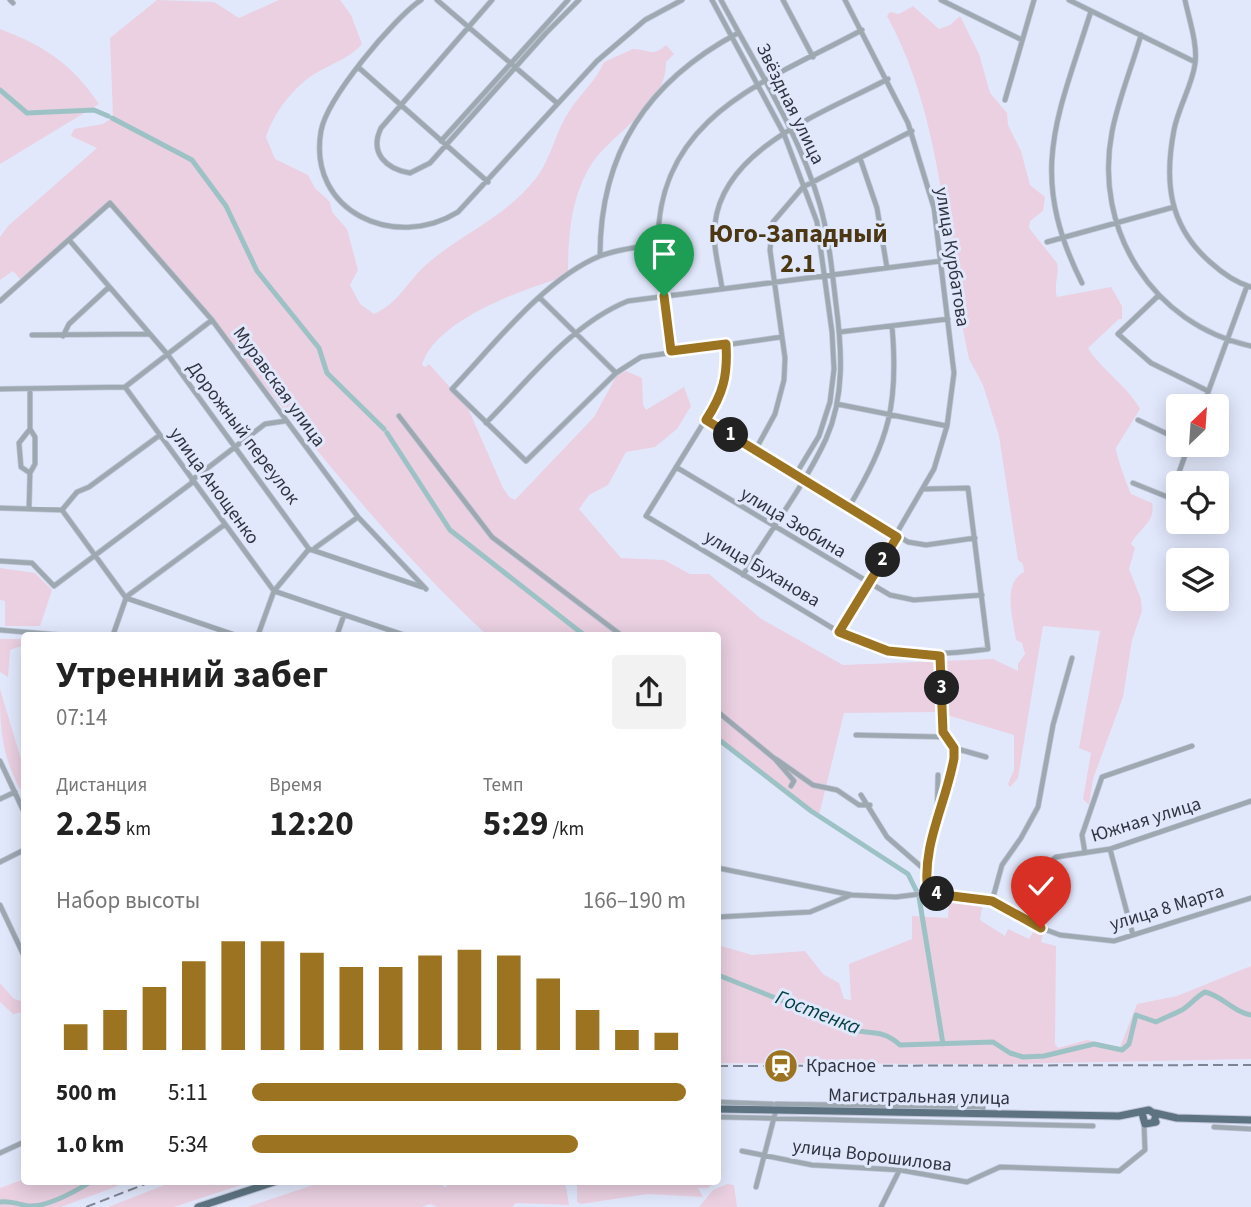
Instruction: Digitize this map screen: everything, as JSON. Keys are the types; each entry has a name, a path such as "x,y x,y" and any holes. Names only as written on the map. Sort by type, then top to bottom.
{"main road":[{"name":"Магистральная улица","path":"721,1109 1119,1116 1154,1123 1177,1118"},
{"name":"Магистральная улица","path":"1143,1119 1147,1110 1177,1118 1251,1120"},
{"path":"1154,1112 1154,1123"},
{"path":"198,1207 265,1185"}],"street":[{"path":"421,0 337,92 326,113 320,140 322,167 329,185 348,208 376,225 394,229 416,229 445,220 458,212 621,39 645,20 682,0"},
{"path":"437,0 558,103"},
{"path":"492,0 400,104 377,137 377,153 387,165 397,171 420,170 568,0"},
{"path":"513,65 579,0"},
{"name":"Звёздная улица","path":"712,0 784,134 817,222 834,357 831,398 819,436 796,474"},
{"name":"Звёздная улица","path":"721,0 791,131 813,182 824,220 840,332 842,370 837,404 826,439 743,575"},
{"path":"783,0 813,57"},
{"name":"улица Курбатова","path":"839,632 925,489 947,426 954,373 934,208 912,131 888,79 845,0"},
{"path":"941,0 1022,40"},
{"path":"1005,100 1034,0"},
{"path":"1069,0 1196,62"},
{"path":"1185,0 1196,62 1174,127 1169,159 1174,207 1178,224 1194,248 1218,269 1249,287 1207,394"},
{"path":"1082,283 1062,237 1053,204 1050,158 1056,121 1091,11"},
{"path":"671,351 658,244 660,218 670,177 691,138 729,102 862,30"},
{"path":"600,256 603,215 611,174 621,147 641,113 681,69 738,33"},
{"path":"1141,35 1112,133 1109,177 1115,222 1131,260 1158,296 1184,318 1227,339 1251,346"},
{"path":"358,67 488,182"},
{"path":"722,288 714,226 724,191 743,164 784,134 888,79"},
{"path":"756,449 783,394 785,358 774,283 770,231 782,209 805,186 912,131"},
{"path":"860,158 877,208 887,268"},
{"name":"Муравская улица","path":"70,242 110,203 212,320 358,517 426,589 312,549"},
{"path":"1047,242 1174,207"},
{"path":"0,301 70,242"},
{"name":"Дорожный переулок","path":"70,242 168,355 312,549"},
{"path":"658,244 600,256 540,298 452,389 526,461 616,373 641,357 781,337"},
{"path":"486,423 576,334 612,308 642,298 941,261"},
{"path":"64,336 69,324 109,287"},
{"path":"1158,296 1118,334 1151,363 1208,391"},
{"path":"540,298 616,373"},
{"path":"840,332 948,318"},
{"path":"0,389 125,387 212,320"},
{"path":"849,507 877,458 890,415 896,368 892,326"},
{"path":"32,335 150,334"},
{"path":"676,467 724,388 728,371 726,344"},
{"name":"улица Анощенко","path":"125,387 274,591"},
{"path":"29,508 30,474 36,464 36,442 30,429 30,389"},
{"path":"837,404 947,426"},
{"path":"399,416 492,537 617,632"},
{"path":"706,420 897,537 926,545 975,538"},
{"path":"1138,420 1166,433"},
{"path":"0,561 32,563 50,585 58,583 265,424 286,421"},
{"path":"30,429 19,443 21,467 30,474"},
{"path":"62,510 77,492 89,487 160,435"},
{"path":"1133,483 1170,498 1184,457"},
{"name":"улица Буханова","path":"676,467 646,516 839,632 888,651 940,656 988,649 982,595"},
{"name":"улица Зюбина","path":"676,467 868,585 890,595 914,600 982,595"},
{"path":"925,489 968,488 982,595"},
{"path":"0,508 62,510"},
{"path":"62,510 126,598 225,632"},
{"path":"259,632 274,591 312,549 358,517"},
{"path":"114,632 126,598 224,525"},
{"path":"274,591 395,632"},
{"path":"338,632 344,615"},
{"path":"0,629 30,632"},
{"path":"940,656 946,737 954,748 986,757"},
{"path":"992,901 1002,865 1038,807 1053,725 1072,658"},
{"path":"721,714 775,759 813,785 837,790 859,805 870,805"},
{"path":"856,735 946,737"},
{"path":"1085,853 1082,835 1102,777 1192,746"},
{"path":"928,893 926,871 936,823 951,778 954,748"},
{"path":"775,759 794,781 792,786"},
{"path":"0,761 21,805"},
{"path":"936,823 938,777 951,778"},
{"path":"0,799 15,792"},
{"path":"861,795 870,805 887,837 926,871"},
{"name":"Южная улица","path":"1049,863 1056,857 1110,849 1251,802"},
{"path":"1110,849 1133,935"},
{"path":"0,862 21,852"},
{"name":"улица 8 Марта","path":"721,869 852,895 896,897 928,893 992,901 1060,935 1097,942 1114,941 1251,898"},
{"path":"721,917 810,912 852,895"},
{"path":"0,907 21,950"},
{"path":"721,1102 774,1109 1093,1126"},
{"path":"721,1117 774,1109"},
{"path":"756,1187 766,1156 774,1109"},
{"path":"1143,1119 1146,1139"},
{"name":"улица Ворошилова","path":"742,1151 812,1165 898,1172 967,1182 1000,1167 1116,1172 1143,1152 1154,1123"},
{"path":"1214,1126 1251,1129"},
{"path":"0,1153 21,1143"},
{"path":"881,1207 898,1172"}],"shaded area":[{"path":"157,0 214,2 239,18 279,0 340,0 351,15 362,44 300,85 279,110 266,137 275,159 308,175 315,188 330,202 332,212 347,229 358,270 350,285 360,304 374,314 397,298 428,263 498,214 525,191 542,169 565,118 604,62 633,49 654,52 666,45 674,54 666,62 664,78 658,92 637,118 600,153 584,178 574,205 568,276 507,297 463,320 444,333 430,348 422,365 425,367 429,364 467,406 503,488 509,497 515,500 594,417 617,375 626,371 642,378 643,405 646,410 684,387 691,406 677,429 655,447 626,452 608,485 589,495 579,509 621,558 664,560 690,574 709,574 760,618 843,665 993,659 1018,671 1018,664 1025,654 1022,643 1016,640 1011,593 1017,577 1024,572 1023,564 1018,560 999,436 983,385 969,359 940,184 921,98 906,56 887,16 890,12 899,14 913,6 939,29 950,25 960,16 979,54 990,93 1007,113 1008,125 1021,151 1030,185 1045,197 1043,211 1030,221 1029,228 1057,263 1057,297 1111,287 1122,306 1122,319 1088,348 1140,409 1116,448 1131,494 1152,503 1153,510 1149,521 1131,544 1135,548 1129,569 1141,599 1142,611 1132,640 1123,697 1093,779 1089,805 1083,799 1091,753 1079,748 1100,631 1043,626 1018,778 1010,787 1008,784 1014,770 1014,735 937,712 844,713 819,815 721,742 721,632 484,632 387,533 113,203 21,280 13,271 0,280 0,237 8,226 97,148 71,136 74,129 103,124 113,117 110,38"},
{"path":"0,29 31,42 68,67 99,104 0,164"},
{"path":"0,568 35,573 52,590 40,626 5,626 5,601 0,600"},
{"path":"0,639 21,639 21,646 10,650 8,677 0,672"},
{"path":"0,689 21,759 21,789 9,764 0,716"},
{"path":"949,900 983,902 980,920 1005,936 1008,929 1029,939 1035,929 1044,931 1041,942 1056,946 1055,1044 1058,1048 1087,1040 1120,1047 1137,1004 1177,996 1251,966 1251,1059 1001,1064 721,1063 721,946 752,955 805,951 823,974 839,983 844,999 851,1000 849,964 912,939 912,916 948,918"},
{"path":"0,983 14,999 21,1001 21,1013 13,1014 0,1002"},
{"path":"21,1180 21,1185 120,1185 61,1207 0,1207 0,1188"},
{"path":"727,1184 734,1185 737,1207 699,1207 713,1190"},
{"path":"165,1185 241,1185 174,1207 108,1207"},
{"path":"313,1185 442,1185 446,1188 447,1185 566,1185 569,1205 516,1203 512,1207 437,1207 430,1204 421,1207 247,1207"},
{"path":"577,1185 711,1185 708,1188 698,1188 703,1197 648,1194 581,1204 577,1202"}],"waterway":[{"path":"0,90 27,113 94,110 108,116"},
{"path":"112,118 192,160 226,206 257,271 319,348 327,373 384,429"},
{"path":"387,433 450,530 580,632"},
{"path":"721,741 811,811 908,874 917,892"},
{"path":"919,897 943,1044"},
{"name":"Гостенка","path":"721,976 834,1020 848,1028 887,1036 900,1045 993,1042 1010,1053 1023,1057 1044,1056 1094,1044 1122,1050 1129,1044 1136,1015 1156,1022 1182,1010 1205,992 1251,1015"},
{"name":"Гостенка","path":"0,1202 36,1206 70,1194 85,1185"}],"railway":[{"path":"721,1066 1251,1065"},
{"path":"86,1207 143,1185"}],"place":[{"name":"Красное","path":"781,1066"}],"district":[{"name":"Юго-Западный 2.1","path":"798,248"}],"route":[{"path":"664,296 671,351 726,344 728,371 724,388 706,420 897,537 839,632 869,646 888,651 940,656 943,732 954,748 954,758 950,780 931,839 926,871 928,893 992,901 1041,928"}]}
